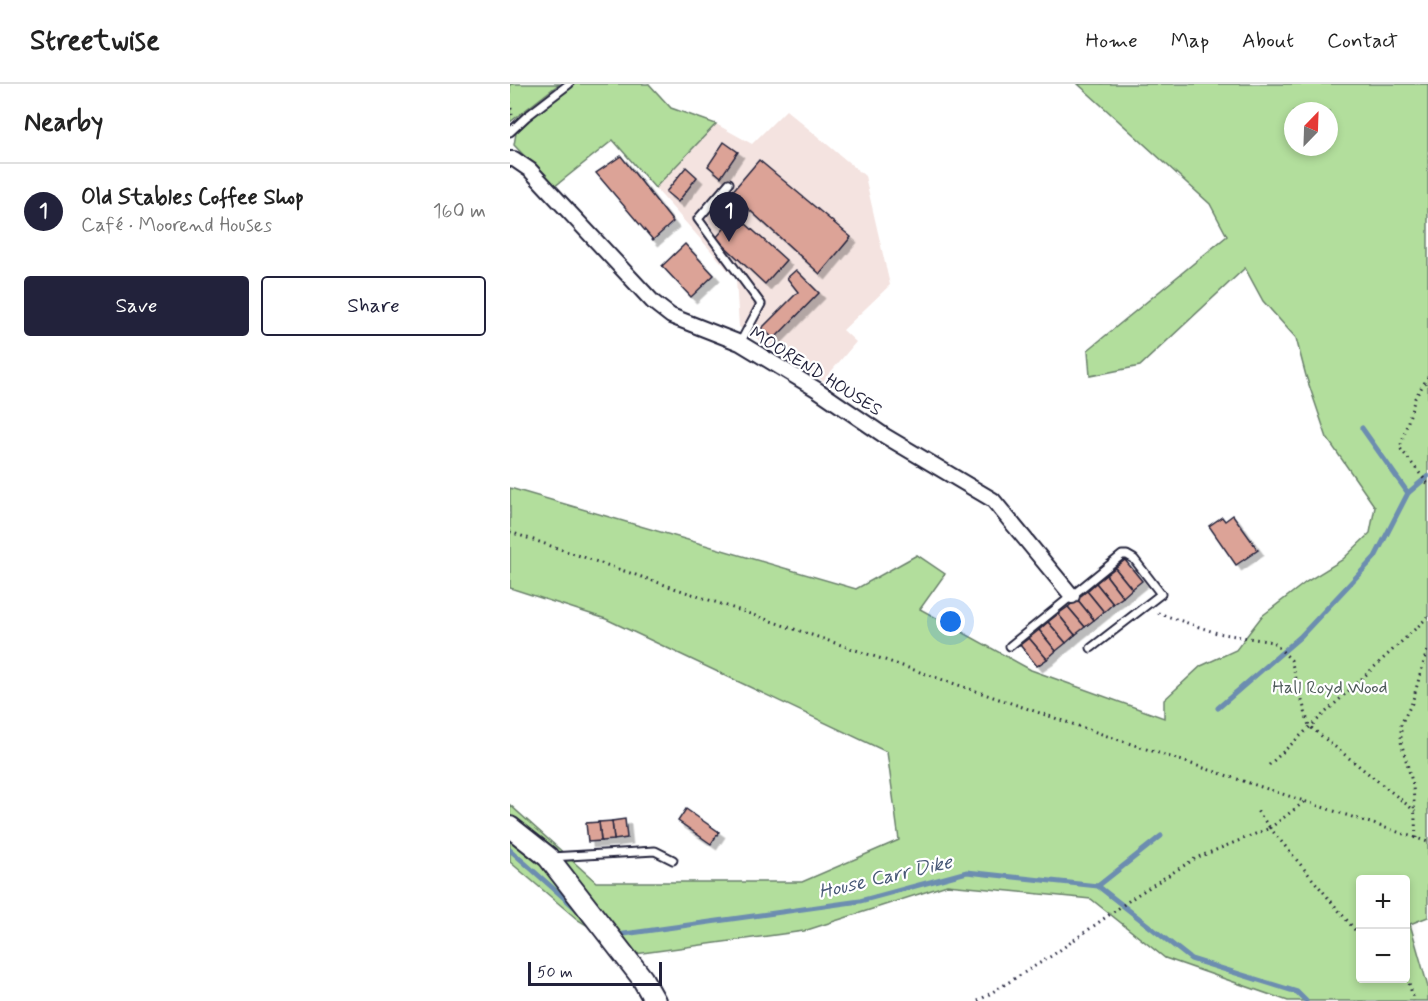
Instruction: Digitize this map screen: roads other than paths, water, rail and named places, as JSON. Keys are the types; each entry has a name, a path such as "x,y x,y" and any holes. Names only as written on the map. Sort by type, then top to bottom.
{"street":[{"name":"MOOREND HOUSES","path":"511,156 536,177 653,302 670,316 740,342 816,389 885,436 993,500 1061,575 1072,596"},
{"path":"510,827 548,857 642,978 655,1001"}],"lane":[{"path":"510,132 569,84"},
{"path":"729,183 698,219 761,304 740,342"},
{"path":"1010,646 1122,555 1127,555 1134,559 1161,594 1091,648"},
{"path":"548,857 654,851 673,860"}],"waterway":[{"path":"1362,428 1408,493"},
{"path":"1218,708 1300,637 1375,557 1408,493 1428,476"},
{"path":"1098,886 1161,836"},
{"name":"House Carr Dike","path":"510,850 581,913"},
{"name":"House Carr Dike","path":"617,935 860,901 967,872 1098,886 1191,959 1297,992 1306,1001"}],"place":[{"name":"Old Stables Coffee Shop","path":"729,242"}],"park label":[{"name":"Hall Royd Wood","path":"1330,687"}]}
